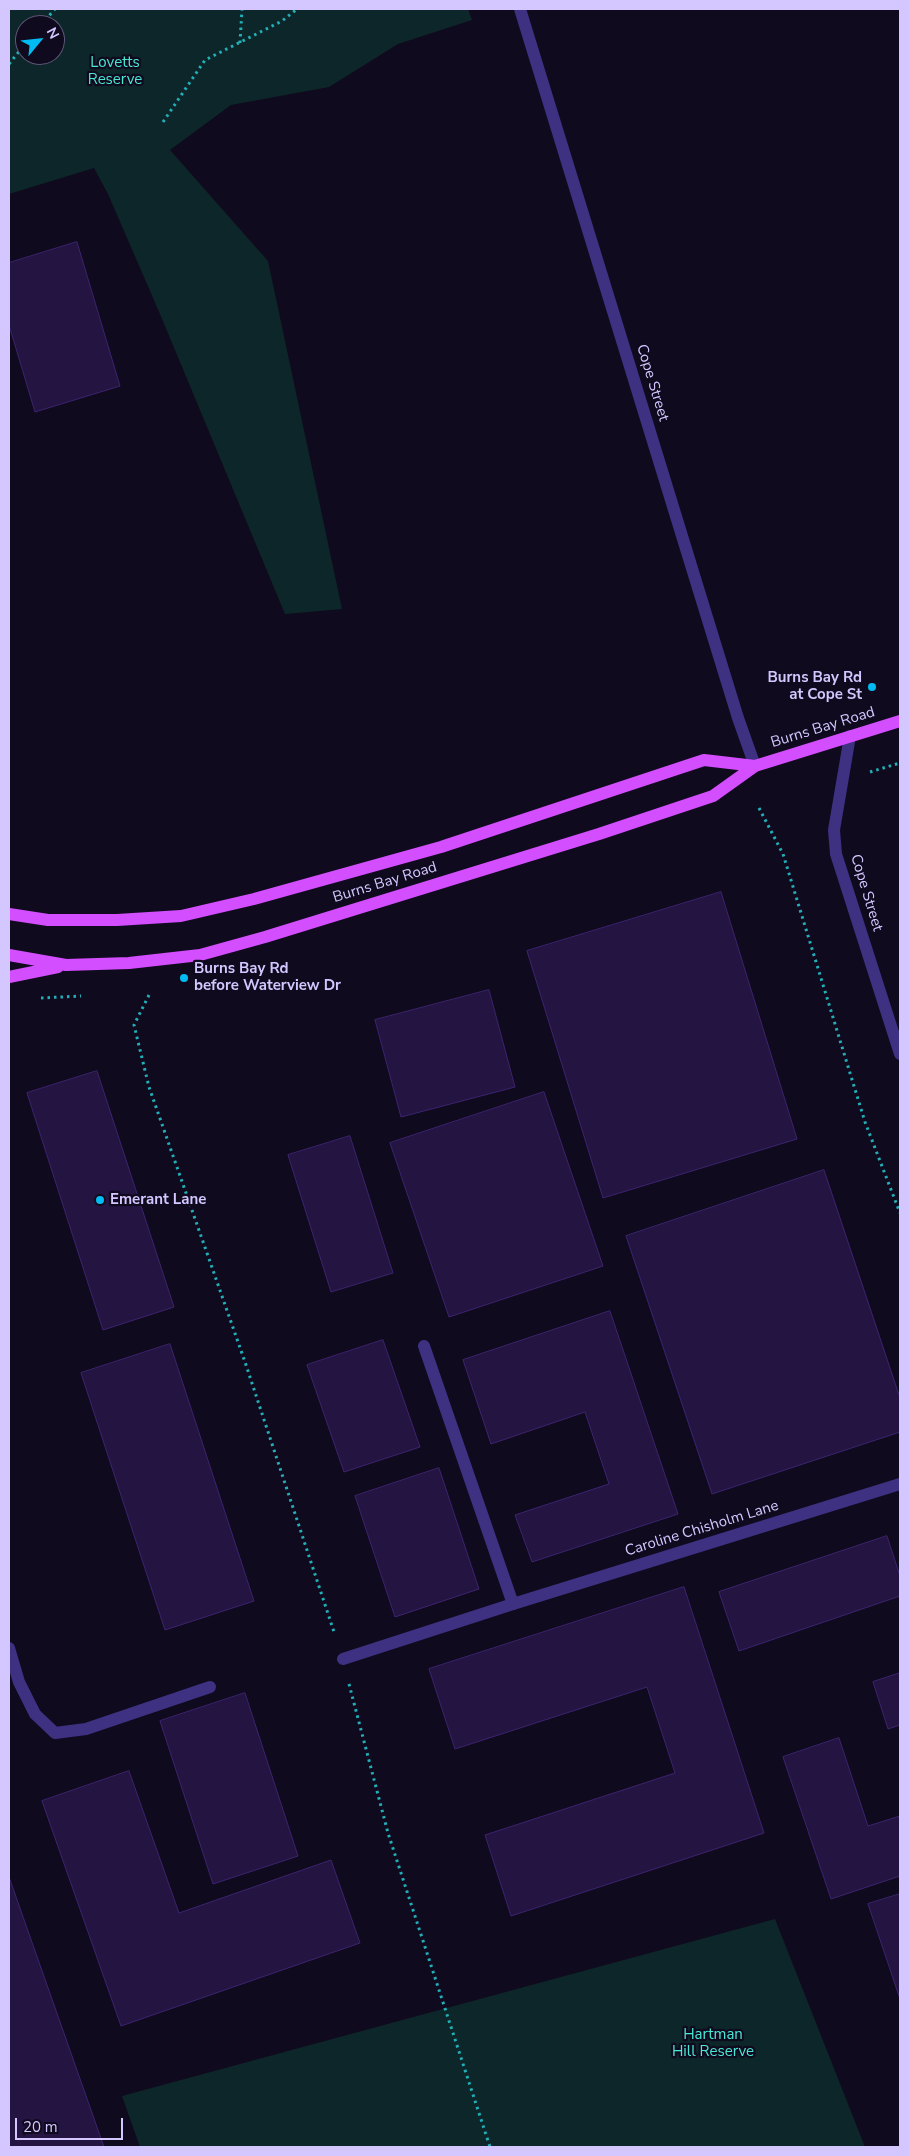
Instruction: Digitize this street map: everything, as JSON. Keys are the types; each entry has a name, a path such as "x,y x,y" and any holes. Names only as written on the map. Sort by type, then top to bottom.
{"main road":[{"name":"Burns Bay Road","path":"9,955 66,965 129,963 200,955 265,937 599,834 713,796 755,766 900,721"},
{"name":"Burns Bay Road","path":"9,914 48,920 117,920 181,916 254,899 441,847 704,760 755,766"},
{"path":"9,977 66,965"}],"street":[{"name":"Cope Street","path":"520,9 732,699 755,766"},
{"name":"Cope Street","path":"850,736 834,830 836,854 900,1054"},
{"path":"424,1346 512,1604"},
{"name":"Caroline Chisholm Lane","path":"343,1660 512,1604 900,1484"},
{"path":"9,1648 19,1682 36,1714 54,1733 86,1729 210,1687"}],"path":[{"path":"240,44 242,9"},
{"path":"163,122 205,60 240,44 282,21 297,9"},
{"path":"759,808 783,854 865,1122 900,1213"},
{"path":"149,995 134,1025 149,1087 323,1593 343,1660 388,1833 490,2147"}],"green space":[{"name":"Lovetts Reserve","path":"9,9 468,9 472,20 398,44 329,87 231,105 170,150 268,261 342,609 285,614 160,314 108,194 94,168 9,194"},
{"name":"Hartman Hill Reserve","path":"775,1919 865,2147 140,2147 122,2096"}],"building":[{"path":"77,242 120,386 35,412 9,325 9,263"},
{"path":"721,892 797,1139 603,1198 527,951"},
{"path":"489,990 515,1087 401,1117 375,1020"},
{"name":"Emerant Lane","path":"97,1071 174,1307 103,1330 27,1093"},
{"path":"544,1092 603,1266 449,1317 390,1143"},
{"path":"350,1136 393,1273 331,1292 288,1155"},
{"path":"824,1170 900,1398 900,1432 712,1494 626,1236"},
{"path":"610,1311 678,1514 532,1562 515,1515 609,1484 585,1412 491,1444 463,1360"},
{"path":"383,1340 420,1447 344,1472 307,1365"},
{"path":"170,1344 254,1601 165,1630 81,1373"},
{"path":"439,1468 479,1589 395,1617 355,1496"},
{"path":"887,1536 900,1576 900,1596 739,1651 719,1592"},
{"path":"684,1587 764,1833 511,1916 485,1835 675,1773 647,1687 455,1749 429,1669"},
{"path":"900,1673 900,1725 888,1729 873,1682"},
{"path":"245,1693 298,1856 213,1884 160,1721"},
{"path":"839,1738 868,1826 900,1816 900,1876 831,1899 783,1757"},
{"path":"129,1771 179,1913 331,1860 360,1943 121,2026 42,1801"},
{"path":"9,1877 104,2147 9,2147"},
{"path":"900,1894 900,1999 868,1904"}],"place":[{"name":"Burns Bay Rd at Cope St","path":"872,687"},
{"name":"Burns Bay Rd before Waterview Dr","path":"184,978"},
{"name":"Emerant Lane","path":"100,1200"}]}
